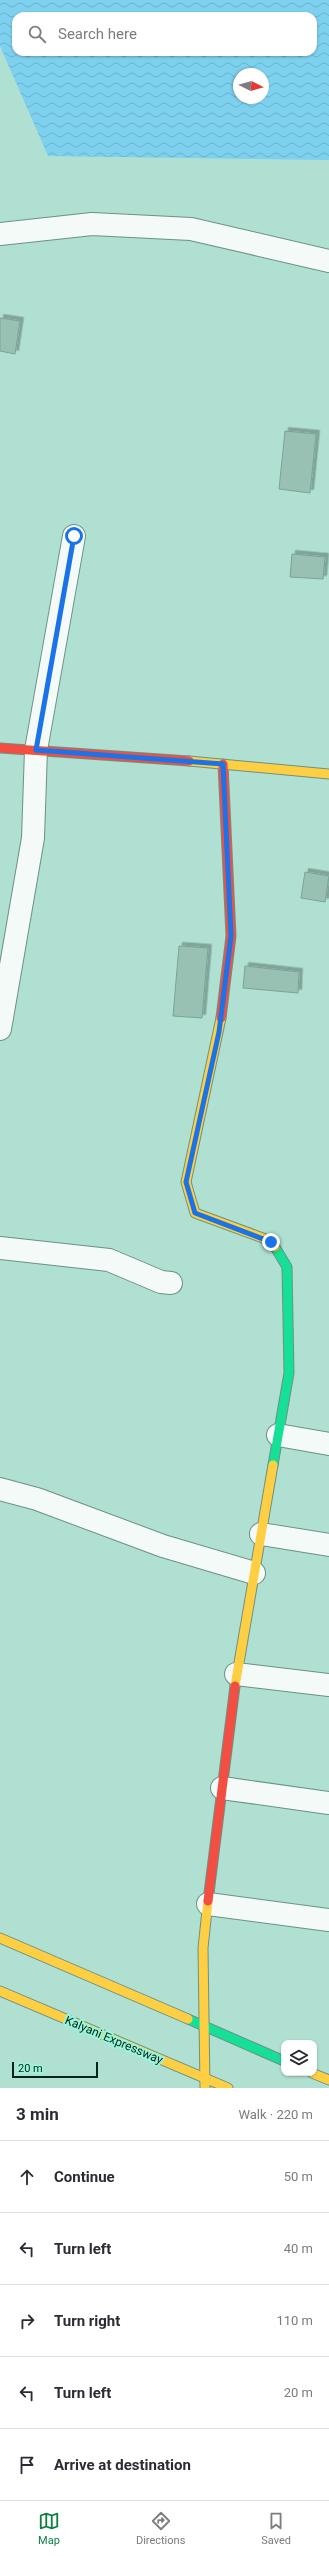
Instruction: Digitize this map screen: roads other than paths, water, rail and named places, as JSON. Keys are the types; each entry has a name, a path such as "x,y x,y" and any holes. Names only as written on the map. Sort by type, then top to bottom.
{"main road":[{"path":"0,748 223,764 329,774"},
{"path":"206,2083 203,1948 208,1904 236,1674 289,1373 287,1267 271,1242 195,1213 186,1182 219,1032 231,936 223,764"},
{"path":"0,1938 281,2060"},
{"name":"Kalyani Expressway","path":"0,1991 206,2083 228,2088"},
{"path":"317,2075 329,2080"}],"street":[{"path":"0,234 92,224 191,229 329,261"},
{"path":"0,1029 33,838 36,750 74,536"},
{"path":"0,1248 109,1260 162,1282 171,1283"},
{"path":"278,1435 329,1444"},
{"path":"0,1489 37,1499 164,1546 254,1573"},
{"path":"261,1534 329,1546"},
{"path":"236,1674 329,1685"},
{"path":"222,1788 329,1803"},
{"path":"208,1904 329,1920"}],"water":[{"path":"0,0 329,0 329,160 48,156 0,46"}]}
